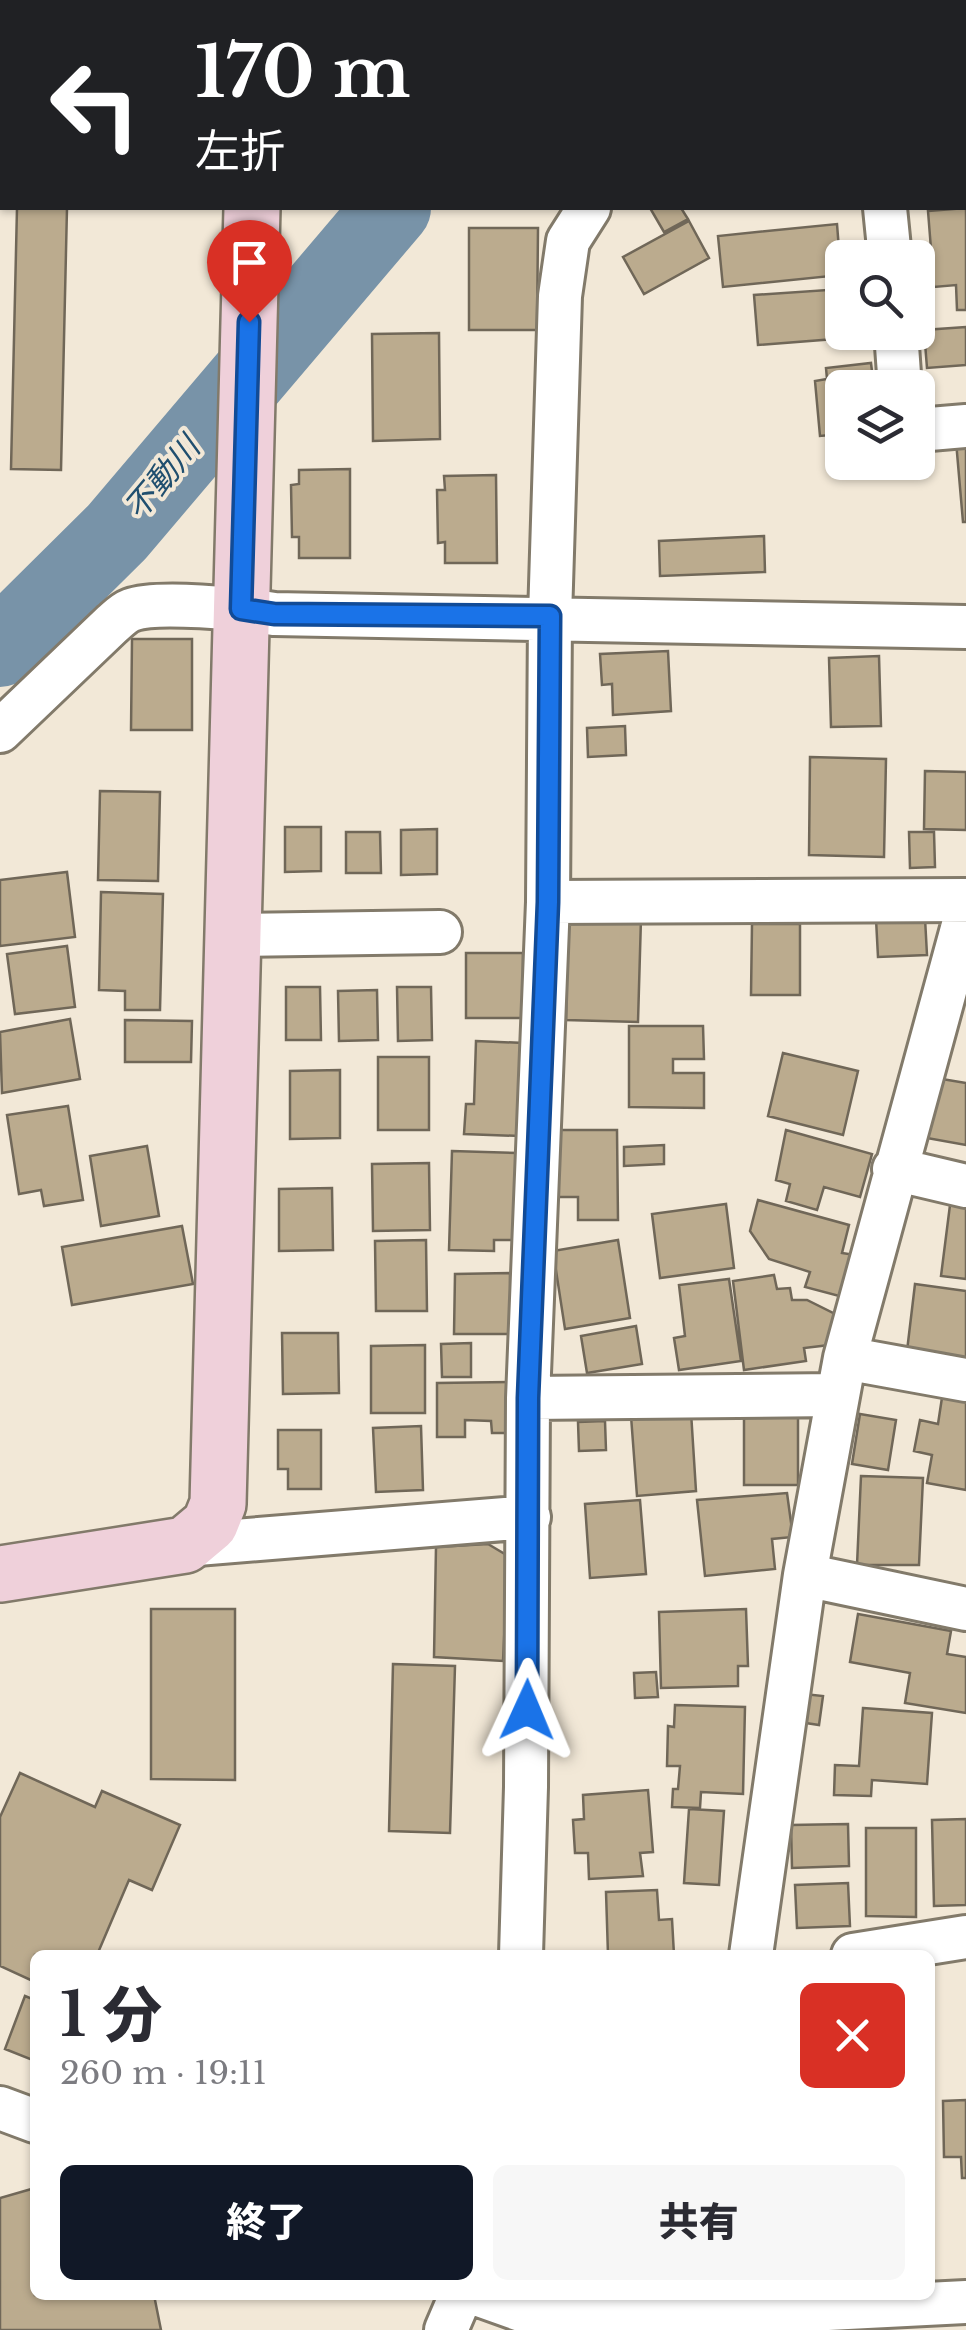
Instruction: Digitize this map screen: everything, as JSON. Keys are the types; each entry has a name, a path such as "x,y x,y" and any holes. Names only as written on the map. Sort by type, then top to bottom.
{"street":[{"path":"184,1545 210,1524 218,1504 252,210"},
{"path":"521,1950 528,1398 548,902 550,616 560,296 568,242 588,210"},
{"path":"886,210 889,240"},
{"path":"935,429 966,426"},
{"path":"0,731 127,611 143,607 241,609 274,614 966,626"},
{"path":"548,902 966,900"},
{"path":"752,1950 805,1575 841,1376 966,914"},
{"path":"232,935 440,932"},
{"path":"894,1169 966,1186"},
{"path":"528,1398 841,1376 966,1380"},
{"path":"0,1574 184,1545 529,1517"},
{"path":"805,1575 966,1609"},
{"path":"883,1950 966,1936"},
{"path":"0,2108 30,2119"},
{"path":"446,2330 459,2300"},
{"path":"492,2300 535,2316 768,2303 966,2302"}],"building":[{"path":"17,210 67,210 61,470 11,469"},
{"path":"651,210 682,210 688,219 664,232"},
{"path":"966,210 966,310 957,310 956,285 935,287 935,240 930,240 928,211"},
{"path":"689,221 709,258 644,294 623,257"},
{"path":"837,224 838,240 825,240 825,277 723,287 718,236"},
{"path":"469,228 538,228 537,330 469,330"},
{"path":"825,290 825,340 758,345 754,295"},
{"path":"966,327 966,365 927,368 926,350 935,350 935,329"},
{"path":"439,333 440,439 373,441 372,334"},
{"path":"871,363 872,370 826,370"},
{"path":"825,379 825,436 820,436 815,381"},
{"path":"966,440 966,522 963,522 956,441"},
{"path":"350,469 350,558 299,558 299,537 292,537 291,485 299,484 299,470"},
{"path":"496,475 497,563 445,563 445,542 438,543 437,490 445,490 444,476"},
{"path":"764,536 765,572 660,576 659,541"},
{"path":"132,639 192,639 192,730 131,730"},
{"path":"668,651 671,711 613,715 612,684 602,685 600,654"},
{"path":"879,656 881,726 831,727 829,658"},
{"path":"625,726 626,755 588,757 587,728"},
{"path":"810,757 886,759 884,857 809,855"},
{"path":"925,771 966,772 966,830 924,829"},
{"path":"100,791 160,792 158,881 98,880"},
{"path":"285,827 321,827 321,871 285,872"},
{"path":"437,829 437,874 401,875 401,830"},
{"path":"346,832 380,832 381,873 346,873"},
{"path":"909,832 934,832 935,867 910,868"},
{"path":"67,872 75,937 0,946 0,880"},
{"path":"101,892 163,894 160,1010 125,1010 125,991 99,990"},
{"path":"568,916 641,918 638,1022 566,1020"},
{"path":"925,918 927,955 878,957 876,919"},
{"path":"752,924 800,924 800,995 751,995"},
{"path":"67,946 75,1007 15,1014 7,954"},
{"path":"466,953 523,953 523,1018 466,1018"},
{"path":"286,987 320,987 321,1040 286,1040"},
{"path":"397,987 431,987 432,1040 398,1041"},
{"path":"377,990 378,1040 339,1041 338,991"},
{"path":"70,1019 80,1079 2,1093 0,1032"},
{"path":"125,1020 192,1021 191,1062 125,1062"},
{"path":"629,1026 703,1026 704,1059 673,1059 673,1073 704,1073 704,1108 629,1107"},
{"path":"476,1041 524,1043 520,1136 464,1134 466,1104 474,1104"},
{"path":"783,1053 858,1071 843,1135 768,1116"},
{"path":"378,1057 429,1057 429,1130 378,1130"},
{"path":"340,1070 340,1138 290,1139 290,1071"},
{"path":"936,1078 966,1083 966,1145 927,1138"},
{"path":"68,1106 83,1200 44,1206 41,1190 19,1194 7,1115"},
{"path":"557,1130 617,1130 618,1220 578,1220 578,1197 558,1197"},
{"path":"786,1130 872,1154 860,1197 824,1187 817,1210 786,1201 790,1184 776,1180"},
{"path":"664,1145 664,1164 624,1166 624,1147"},
{"path":"147,1146 159,1216 101,1226 90,1156"},
{"path":"452,1151 519,1153 518,1240 494,1240 494,1251 449,1250"},
{"path":"429,1163 430,1230 373,1231 372,1164"},
{"path":"332,1188 333,1250 279,1251 279,1189"},
{"path":"758,1200 849,1225 842,1253 855,1255 843,1297 805,1287 810,1272 769,1259 750,1231"},
{"path":"726,1204 734,1268 660,1278 652,1214"},
{"path":"950,1205 966,1208 966,1279 941,1276"},
{"path":"182,1226 193,1284 72,1305 62,1247"},
{"path":"426,1240 427,1311 376,1311 375,1241"},
{"path":"618,1240 630,1318 565,1329 553,1251"},
{"path":"510,1273 511,1334 454,1334 455,1274"},
{"path":"774,1275 777,1289 790,1288 792,1300 807,1300 835,1314 829,1345 804,1348 806,1361 744,1370 733,1281"},
{"path":"729,1279 741,1361 679,1370 674,1338 685,1336 679,1285"},
{"path":"915,1284 966,1291 966,1359 907,1351"},
{"path":"636,1326 642,1364 587,1373 581,1336"},
{"path":"282,1333 338,1333 339,1393 283,1394"},
{"path":"471,1343 471,1377 442,1377 441,1344"},
{"path":"425,1345 425,1413 371,1413 371,1346"},
{"path":"515,1382 516,1433 492,1433 491,1421 465,1420 465,1437 437,1437 437,1383"},
{"path":"943,1391 966,1395 966,1490 927,1483 932,1455 914,1451 920,1420 938,1424"},
{"path":"691,1412 696,1491 637,1496 631,1416"},
{"path":"744,1412 798,1412 798,1485 744,1485"},
{"path":"860,1414 896,1420 888,1470 852,1464"},
{"path":"605,1421 606,1450 579,1451 578,1422"},
{"path":"421,1426 423,1490 376,1492 373,1428"},
{"path":"278,1430 321,1430 321,1489 288,1489 288,1469 278,1469"},
{"path":"861,1476 923,1478 919,1565 857,1565"},
{"path":"787,1493 793,1537 772,1539 775,1569 705,1576 697,1500"},
{"path":"640,1500 646,1574 590,1578 585,1504"},
{"path":"488,1544 508,1556 503,1661 434,1657 436,1547"},
{"path":"151,1609 235,1609 235,1780 151,1779"},
{"path":"746,1609 748,1666 738,1666 738,1686 661,1688 659,1612"},
{"path":"858,1614 951,1631 947,1654 966,1657 966,1713 905,1703 910,1673 850,1662"},
{"path":"393,1664 455,1666 450,1833 389,1831"},
{"path":"656,1672 658,1697 635,1698 634,1673"},
{"path":"804,1694 823,1696 819,1725 799,1722"},
{"path":"675,1705 745,1707 743,1794 701,1792 700,1808 672,1807 680,1766 667,1766 668,1726 674,1727"},
{"path":"863,1708 932,1713 927,1784 872,1780 871,1796 834,1795 835,1765 859,1766"},
{"path":"20,1773 95,1807 102,1791 180,1825 152,1890 129,1880 99,1950 30,1950 30,1980 0,1966 0,1817"},
{"path":"648,1790 653,1852 640,1853 643,1876 589,1879 588,1853 575,1853 573,1820 584,1819 583,1795"},
{"path":"689,1809 724,1811 719,1885 684,1883"},
{"path":"966,1819 966,1905 934,1906 932,1820"},
{"path":"848,1824 849,1866 792,1868 791,1825"},
{"path":"866,1828 916,1828 916,1917 866,1916"},
{"path":"848,1883 850,1926 797,1928 795,1885"},
{"path":"657,1890 659,1920 672,1919 674,1950 608,1950 606,1892"},
{"path":"25,1996 30,1998 30,2059 5,2049"},
{"path":"966,2100 966,2178 962,2178 961,2157 944,2157 943,2101"},
{"path":"30,2189 30,2300 155,2300 161,2330 0,2330 0,2198"}],"waterway":[{"name":"不動川","path":"0,648 117,532 390,210"}],"route":[{"path":"249,322 241,609 274,614 550,616 548,902 528,1398 527,1710"}]}
